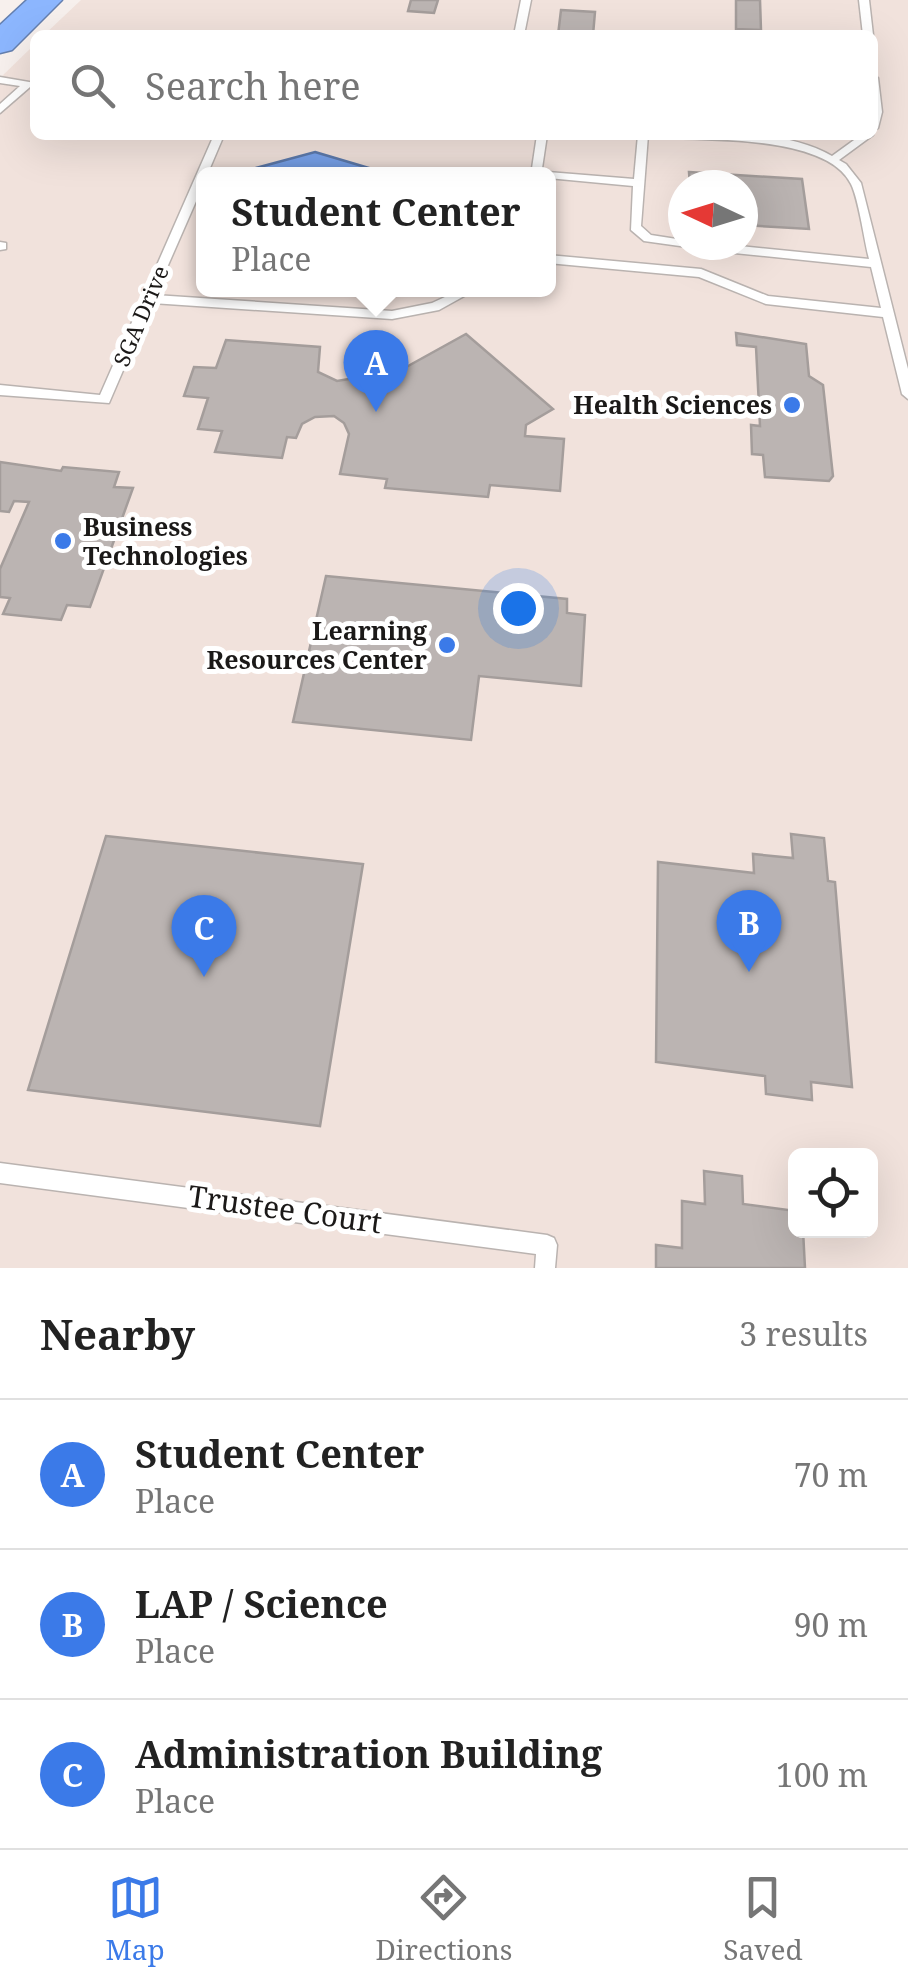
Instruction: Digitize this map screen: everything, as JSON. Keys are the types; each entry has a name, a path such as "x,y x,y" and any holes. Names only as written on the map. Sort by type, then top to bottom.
{"highway":[{"path":"0,43 46,0"}],"lane":[{"path":"520,30 526,0"},
{"path":"864,0 867,30"},
{"path":"0,80 30,84"},
{"path":"0,110 30,85"},
{"name":"SGA Drive","path":"205,167 217,140"},
{"path":"538,167 541,140"},
{"path":"643,140 634,220 639,233 668,240"},
{"path":"724,140 786,145 835,158 856,183 908,394"},
{"path":"835,158 861,140"},
{"path":"556,176 638,183"},
{"name":"SGA Drive","path":"0,390 104,400 196,189"},
{"path":"758,252 876,264"},
{"path":"556,260 701,273 766,300 888,313"},
{"path":"149,298 392,315 434,306 454,297"},
{"name":"Trustee Court","path":"0,1172 547,1245 545,1268"}],"shaded area":[{"path":"81,0 908,0 908,1268 0,1268 0,78 30,49 30,140 878,140 878,30 49,30"}],"water":[{"path":"315,152 365,167 260,167"}],"building":[{"path":"411,0 438,0 434,13 408,11"},
{"path":"736,0 760,0 761,30 736,29"},
{"path":"561,10 595,12 593,30 559,30"},
{"path":"758,176 802,179 809,229 758,226"},
{"name":"Health Sciences","path":"736,333 806,344 809,376 823,385 833,476 829,481 765,477 763,455 752,454 751,425 760,426 756,347 737,345"},
{"path":"466,334 553,409 526,425 525,436 564,439 560,491 490,485 488,497 385,488 387,479 340,474 349,434 344,423 334,416 315,417 302,424 296,438 287,437 282,458 215,452 222,431 198,429 208,398 184,396 194,367 216,368 226,340 320,347 318,372 337,381 355,378 379,365 390,376"},
{"name":"Business Technologies","path":"0,462 61,471 63,467 119,472 114,487 133,488 90,607 67,605 61,620 3,614 10,598 0,597 0,569 29,502 14,501 9,512 0,511"},
{"name":"Learning Resources Center","path":"326,576 567,599 567,613 585,615 581,686 479,676 471,740 293,722"},
{"path":"791,834 824,838 828,881 835,882 852,1087 811,1082 812,1100 766,1094 765,1076 656,1062 658,862 754,873 753,854 793,858"},
{"path":"106,836 363,864 320,1126 28,1090"},
{"path":"704,1171 742,1176 743,1204 788,1210 788,1238 803,1238 805,1268 656,1268 656,1245 682,1248 682,1201 705,1204"}],"place":[{"name":"Health Sciences","path":"792,405"},
{"name":"Student Center","path":"376,412"},
{"name":"Business Technologies","path":"63,541"},
{"name":"Learning Resources Center","path":"447,645"},
{"name":"LAP / Science","path":"749,972"},
{"name":"Administration Building","path":"204,977"}]}
